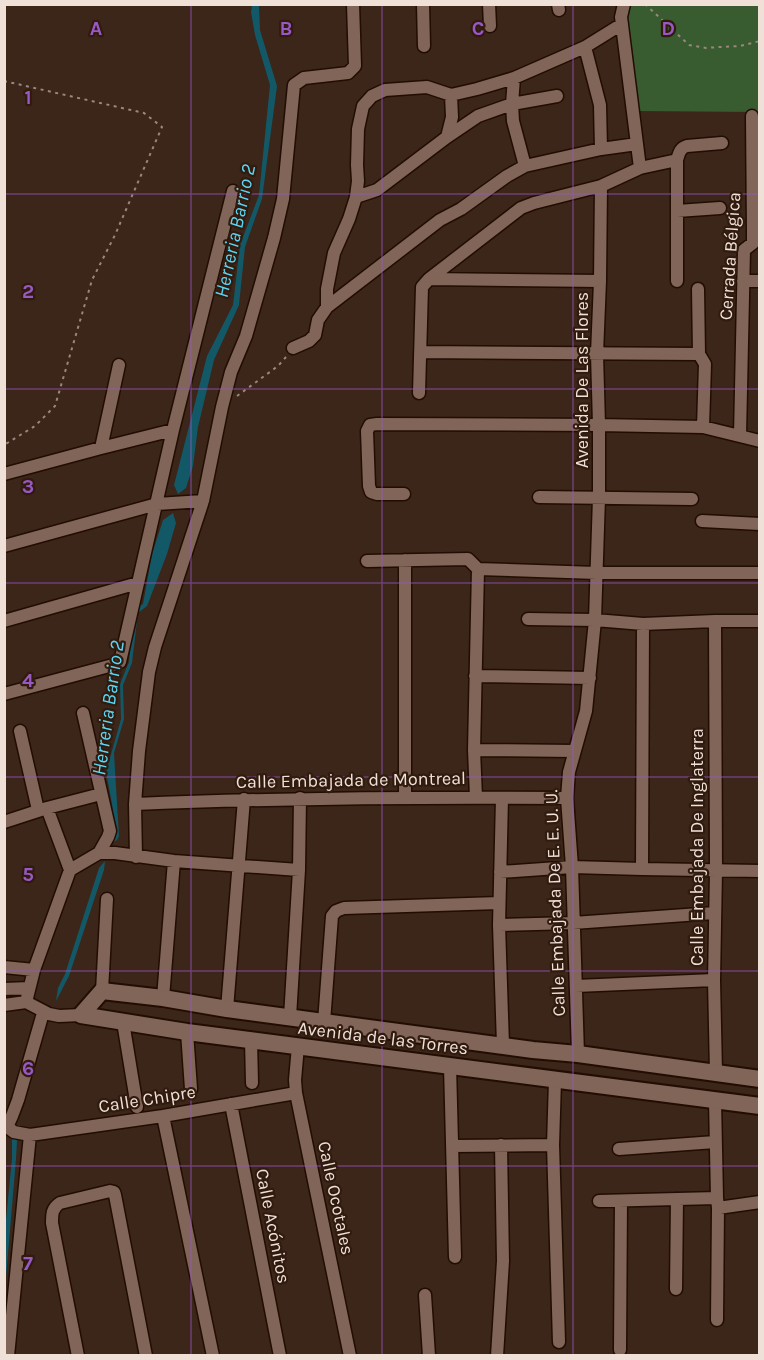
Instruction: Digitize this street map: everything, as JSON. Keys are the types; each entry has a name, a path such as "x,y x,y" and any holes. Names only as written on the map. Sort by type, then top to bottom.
{"main road":[{"path":"81,1015 102,991 759,1079"},
{"name":"Avenida de las Torres","path":"81,1015 187,1032 759,1106"},
{"path":"529,1076 533,1050"}],"street":[{"path":"136,857 135,804 139,751 154,647 203,501 231,372 246,336 274,238 283,199 294,85 304,78 348,73 355,66 353,4"},
{"path":"423,4 424,46"},
{"path":"489,4 490,26"},
{"path":"624,4 621,17 640,168"},
{"path":"327,307 327,288 334,253 357,197 358,129 363,106 372,96 385,90 427,87 451,95 477,89 514,78 585,47 622,24"},
{"path":"585,47 600,105 601,149"},
{"path":"514,78 513,121 525,166"},
{"path":"447,137 452,117 451,95"},
{"path":"357,197 377,190 477,116 512,104 557,96"},
{"name":"Cerrada Bélgica","path":"740,436 744,250 753,243 756,232 756,137 752,116"},
{"path":"677,281 677,160 679,152 687,146 722,143"},
{"path":"293,348 309,341 315,335 318,320 327,307 440,220 461,209 507,176 525,166 601,149 637,144"},
{"path":"419,393 422,287 429,279 521,208 601,186 640,168 677,160"},
{"name":"Avenida De Las Flores","path":"597,573 599,424 597,354 601,186"},
{"path":"4,694 120,662 173,430 233,191"},
{"path":"677,211 720,208"},
{"path":"429,279 600,281"},
{"path":"743,281 759,281"},
{"path":"698,289 699,354 705,364 704,427"},
{"path":"420,352 699,354"},
{"path":"100,448 119,365"},
{"path":"404,494 371,492 367,431 370,425 599,424 704,427 759,441"},
{"path":"4,474 173,430"},
{"path":"539,497 692,499"},
{"path":"4,546 157,504 203,501"},
{"path":"702,521 759,524"},
{"path":"367,561 468,559 478,569 597,573 759,573"},
{"path":"405,560 405,797"},
{"path":"476,797 474,750 478,569"},
{"name":"Calle Embajada De E. E. U. U.","path":"578,1054 572,867 567,798 569,772 586,711 597,573"},
{"path":"4,621 138,583"},
{"path":"528,619 595,620 643,624 759,621"},
{"name":"Calle Embajada De Inglaterra","path":"715,621 716,1073"},
{"path":"642,869 643,624"},
{"path":"475,676 590,678"},
{"path":"83,713 110,831 106,853"},
{"path":"4,1005 26,1002 34,970 70,870 42,809 20,731"},
{"path":"474,750 574,751"},
{"path":"4,822 42,809 101,794"},
{"path":"290,1017 299,870 300,798"},
{"name":"Calle Embajada de Montreal","path":"135,804 300,798 567,798"},
{"path":"502,798 499,903 502,1045"},
{"path":"227,1009 244,799"},
{"path":"70,870 106,853 174,861 299,870"},
{"path":"163,998 174,861"},
{"path":"500,872 572,867 759,871"},
{"path":"102,991 107,898"},
{"path":"324,1022 332,916 336,911 344,908 499,903"},
{"path":"499,925 573,923 714,913"},
{"path":"4,967 34,970"},
{"path":"576,986 714,980"},
{"path":"4,989 29,988"},
{"name":"Avenida de las Torres","path":"26,1002 43,1013 59,1016 81,1015"},
{"path":"6,1127 18,1100 43,1013"},
{"path":"123,1022 137,1107"},
{"path":"187,1032 191,1089"},
{"path":"251,1040 252,1083"},
{"name":"Calle Ocotales","path":"298,1046 296,1093 350,1356"},
{"path":"450,1066 455,1257"},
{"path":"555,1080 553,1145 559,1342"},
{"name":"Calle Chipre","path":"6,1127 14,1132 30,1135 163,1116 296,1093"},
{"path":"715,1100 717,1320"},
{"name":"Calle Acónitos","path":"231,1104 280,1356"},
{"path":"163,1116 213,1356"},
{"path":"8,1356 30,1135"},
{"path":"620,1149 716,1142"},
{"path":"497,1356 503,1261 501,1145"},
{"path":"452,1146 553,1145"},
{"path":"78,1356 52,1213 60,1203 110,1191 115,1195 146,1356"},
{"path":"676,1288 677,1199"},
{"path":"599,1201 677,1199 717,1203 759,1202"},
{"path":"620,1350 621,1202"},
{"path":"425,1295 429,1356"}],"path":[{"path":"645,4 689,45 719,48 759,41"},
{"path":"4,81 144,113 162,127 115,235 92,280 55,406 35,426 4,445"},
{"path":"222,407 278,366 293,348"}],"green space":[{"path":"624,5 759,5 759,112 634,111"}],"water":[{"path":"252,5 259,5 260,30 277,86 262,199 245,247 239,305 214,360 198,427 193,466 186,488 178,494 174,485 207,356 233,305 240,245 259,195 270,85 255,35"},
{"path":"173,513 176,523 167,554 147,606 138,613 132,663 123,685 124,719 114,753 119,836 112,843 116,835 106,772 121,719 120,684 129,662 133,610 143,604 152,554 163,520"},
{"path":"105,861 69,976 56,1001 58,988 65,974 99,868"},
{"path":"15,1135 16,1159 5,1290 5,1230 12,1140"}],"water label":[{"name":"Herreria Barrio 2","path":"235,231"},
{"name":"Herreria Barrio 2","path":"108,708"}]}
